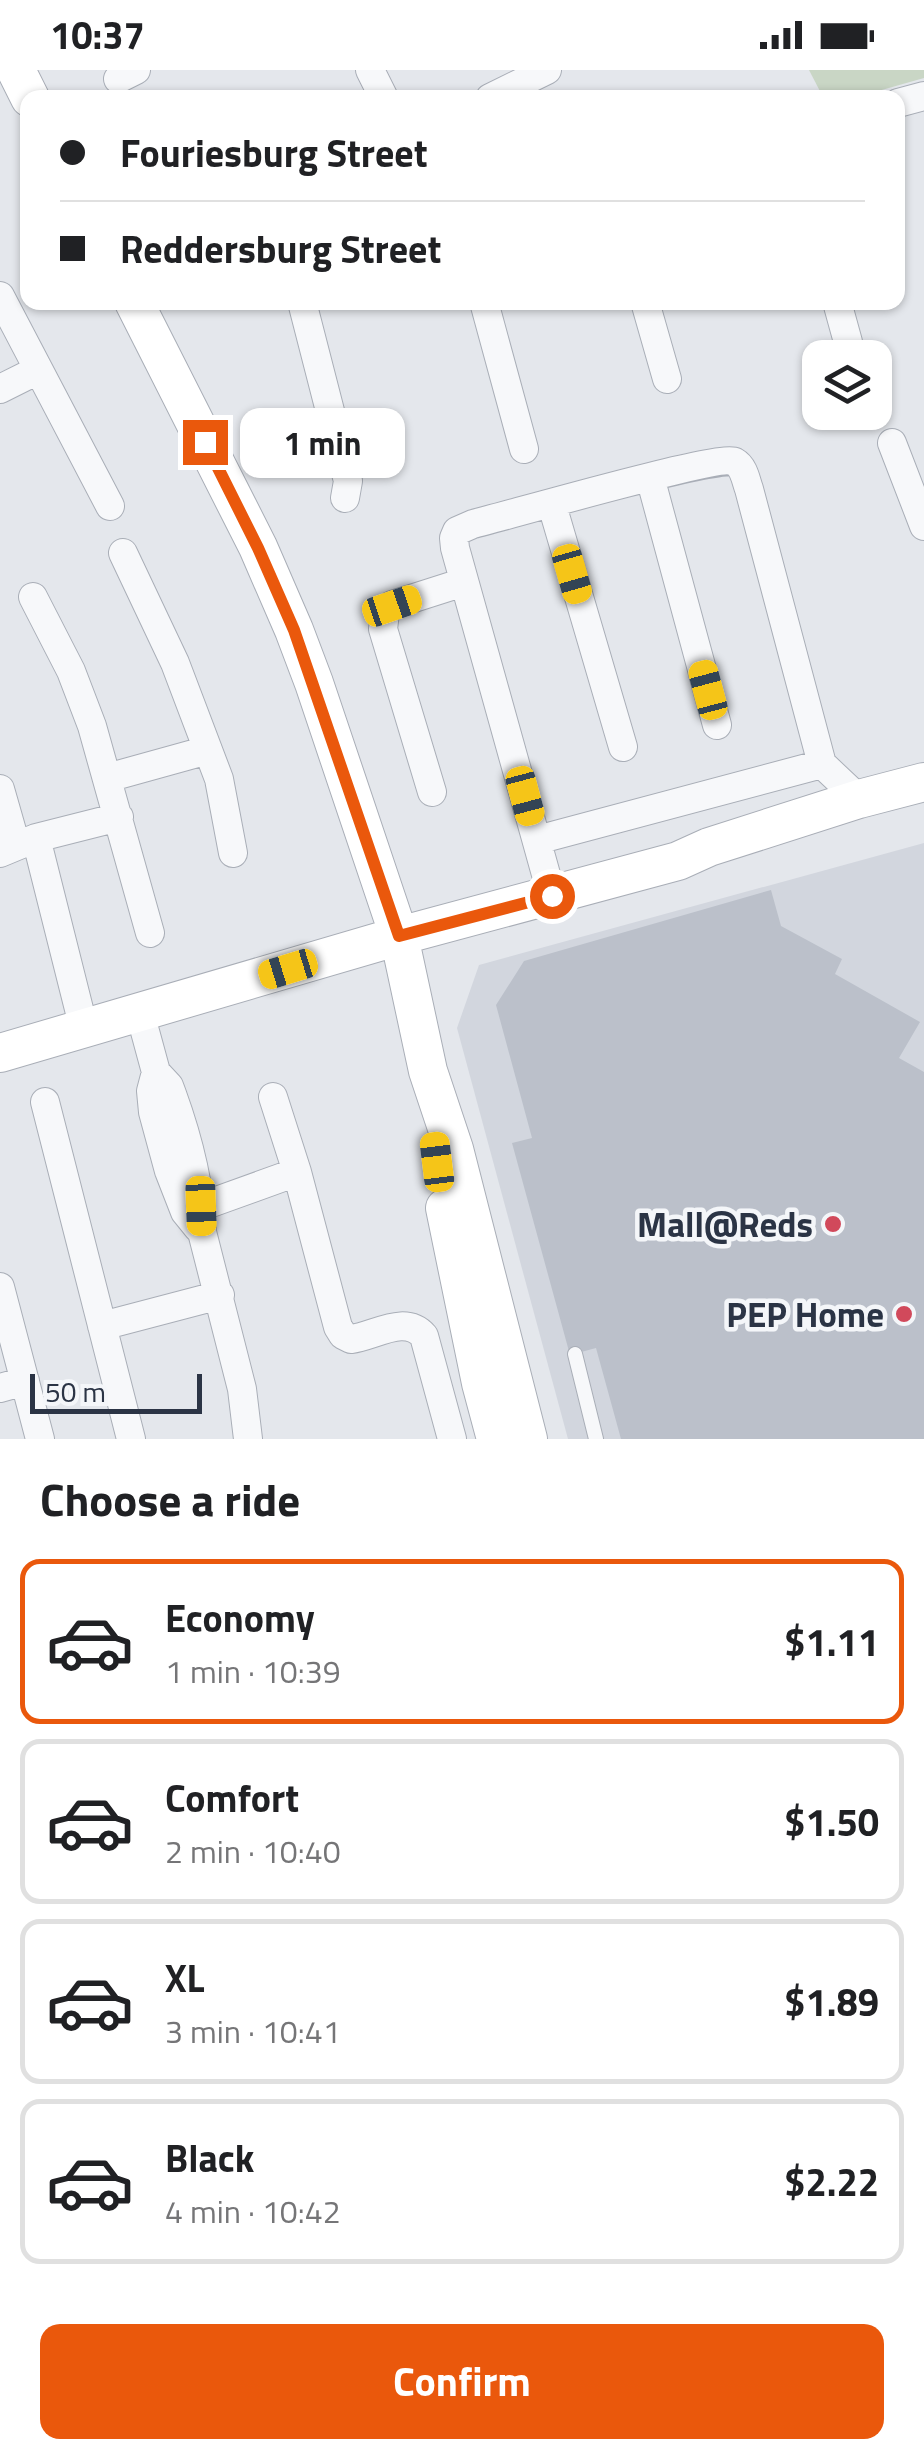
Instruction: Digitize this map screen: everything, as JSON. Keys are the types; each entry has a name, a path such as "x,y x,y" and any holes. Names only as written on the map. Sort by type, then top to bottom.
{"street":[{"path":"506,90 547,70"},
{"path":"0,296 110,506"},
{"path":"138,310 258,548 294,630 399,936 428,1072 437,1162 452,1246 496,1439"},
{"path":"304,310 348,481 345,498"},
{"path":"486,310 524,449"},
{"path":"648,310 675,378 663,310"},
{"path":"829,310 847,340"},
{"path":"0,389 38,370"},
{"path":"892,443 924,526"},
{"path":"552,896 454,541 457,532 472,524 720,461 732,461 742,468 822,764 859,799"},
{"path":"650,477 718,725"},
{"path":"552,504 623,748"},
{"path":"124,553 175,663 208,750 224,801 233,853"},
{"path":"432,792 383,630 386,613 392,606 464,582"},
{"path":"33,597 82,696 150,933"},
{"path":"107,778 208,750"},
{"path":"537,840 822,764"},
{"path":"0,1053 399,936 678,861 709,847 924,782"},
{"path":"0,789 84,1029"},
{"path":"678,861 694,862 924,804"},
{"path":"17,846 119,817"},
{"path":"140,1013 156,1072 171,1090 172,1135 220,1295 242,1389 248,1439"},
{"path":"428,1072 454,1149 528,1439"},
{"path":"273,1096 338,1327 351,1339 402,1326 419,1330 424,1336 452,1439"},
{"path":"45,1102 131,1439"},
{"path":"196,1217 297,1172"},
{"path":"102,1326 220,1295"},
{"path":"2,1300 12,1384 40,1439"}],"lane":[{"path":"575,1354 596,1439"}],"shaded area":[{"path":"924,843 924,1439 568,1439 457,1028 479,965"}],"green space":[{"path":"809,70 924,70 924,78 882,90 819,90"}],"building":[{"path":"771,890 781,926 842,959 835,974 920,1022 899,1058 924,1072 924,1439 621,1439 596,1348 570,1355 512,1143 532,1138 496,1005 524,961"}],"place":[{"name":"Mall@Reds","path":"833,1224"},
{"name":"PEP Home","path":"904,1314"}],"route":[{"path":"205,442 294,630 399,936 552,896"}]}
